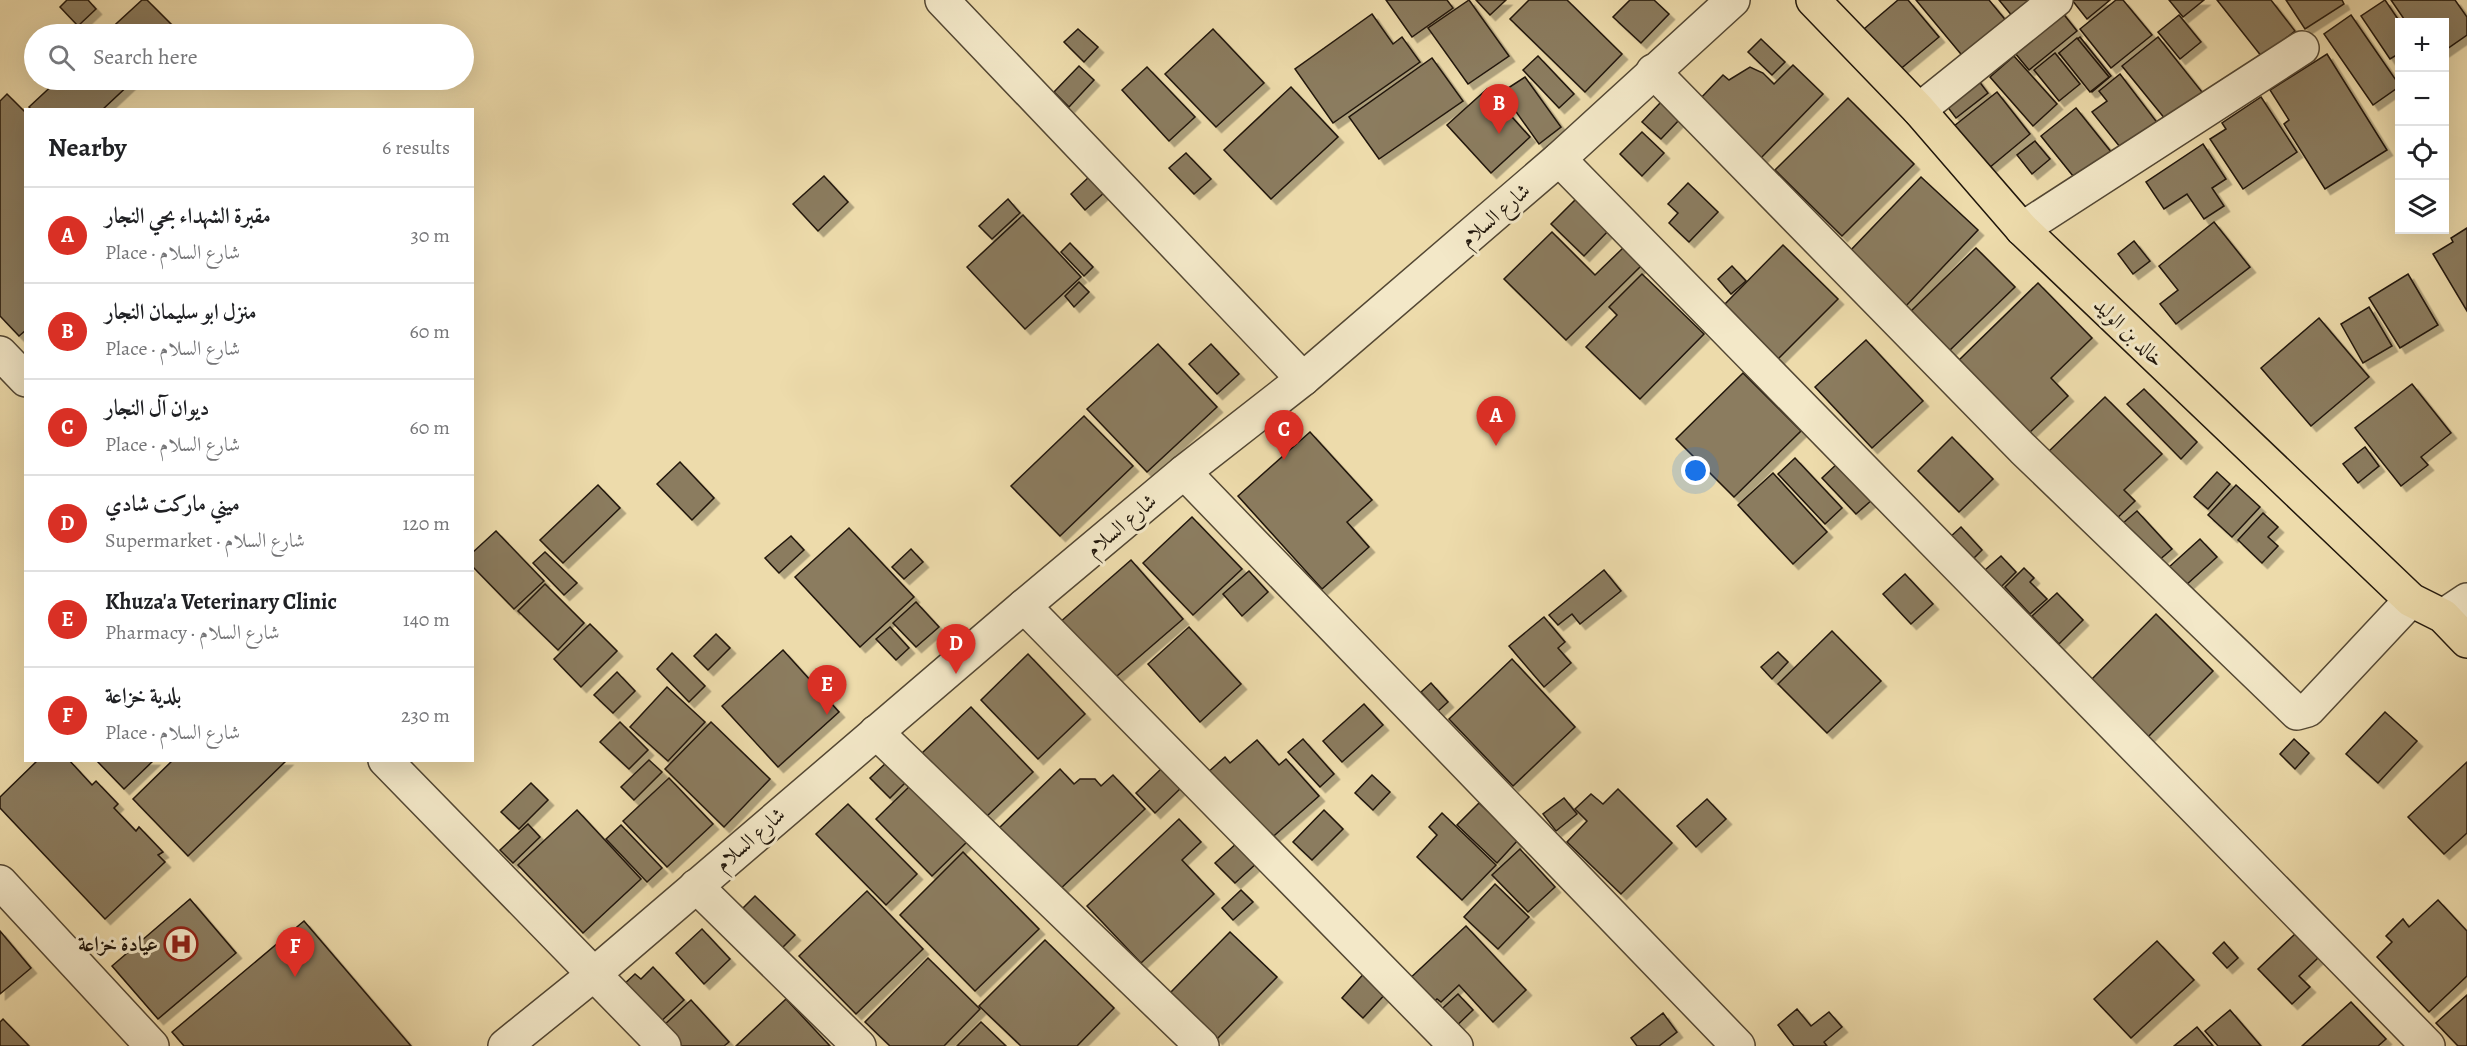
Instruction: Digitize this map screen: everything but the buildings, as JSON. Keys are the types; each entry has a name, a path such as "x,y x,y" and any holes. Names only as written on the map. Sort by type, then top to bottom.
{"main road":[{"name":"خالد بن الوليد","path":"1813,0 1919,110 2022,230 2411,600 2455,608 2467,641"}],"street":[{"path":"942,0 1303,379"},
{"name":"شارع السلام","path":"505,1046 593,975 1184,472 1303,379 1559,159 1733,0"},
{"path":"1919,110 2056,0"},
{"path":"2022,230 2302,48"},
{"path":"1653,71 2023,449 2297,713 2308,710 2411,600"},
{"path":"1559,159 2427,1046"},
{"path":"0,353 24,378"},
{"path":"1184,472 1738,1046"},
{"path":"1024,606 1456,1046"},
{"path":"876,732 1203,1046"},
{"path":"387,762 664,1046"},
{"path":"0,882 152,1046"},
{"path":"696,886 859,1046"}],"place":[{"name":"منزل ابو سليمان النجار","path":"1499,134"},
{"name":"مقبرة الشهداء بحي النجار","path":"1496,446"},
{"name":"ديوان آل النجار","path":"1284,460"},
{"name":"ميني ماركت شادي","path":"956,674"},
{"name":"Khuza'a Veterinary Clinic","path":"827,715"},
{"name":"عيادة خزاعة","path":"181,944"},
{"name":"بلدية خزاعة","path":"295,977"}]}
